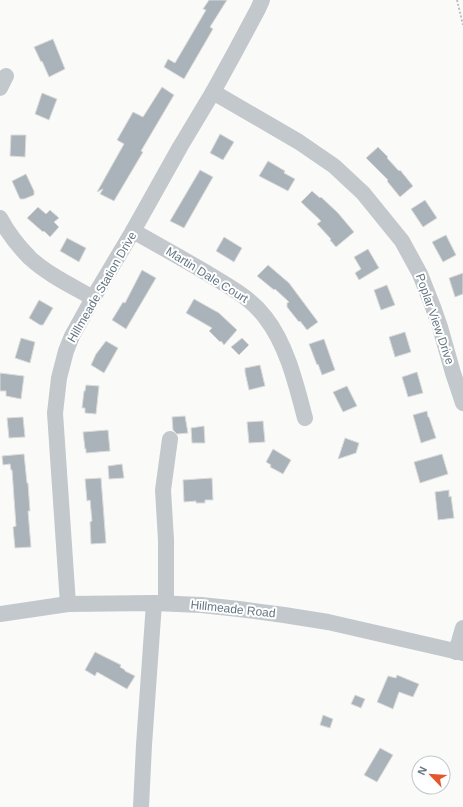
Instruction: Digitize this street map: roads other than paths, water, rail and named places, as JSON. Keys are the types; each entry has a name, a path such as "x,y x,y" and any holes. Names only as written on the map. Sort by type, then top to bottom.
{"street":[{"name":"Hillmeade Station Drive","path":"68,604 55,421 56,391 66,351 93,298 239,46 262,0"},
{"name":"Poplar View Drive","path":"213,92 299,142 334,166 363,193 402,241 420,274 433,307 463,403"},
{"path":"0,218 8,233 20,248 36,263 48,272 93,298"},
{"name":"Martin Dale Court","path":"133,231 233,289 248,299 259,309 278,337 294,379 305,418"},
{"path":"141,807 145,737 166,540 163,490 170,439"},
{"name":"Hillmeade Road","path":"0,614 68,604 160,603 216,606 284,615 349,627 460,653"},
{"path":"460,653 463,628"}]}
